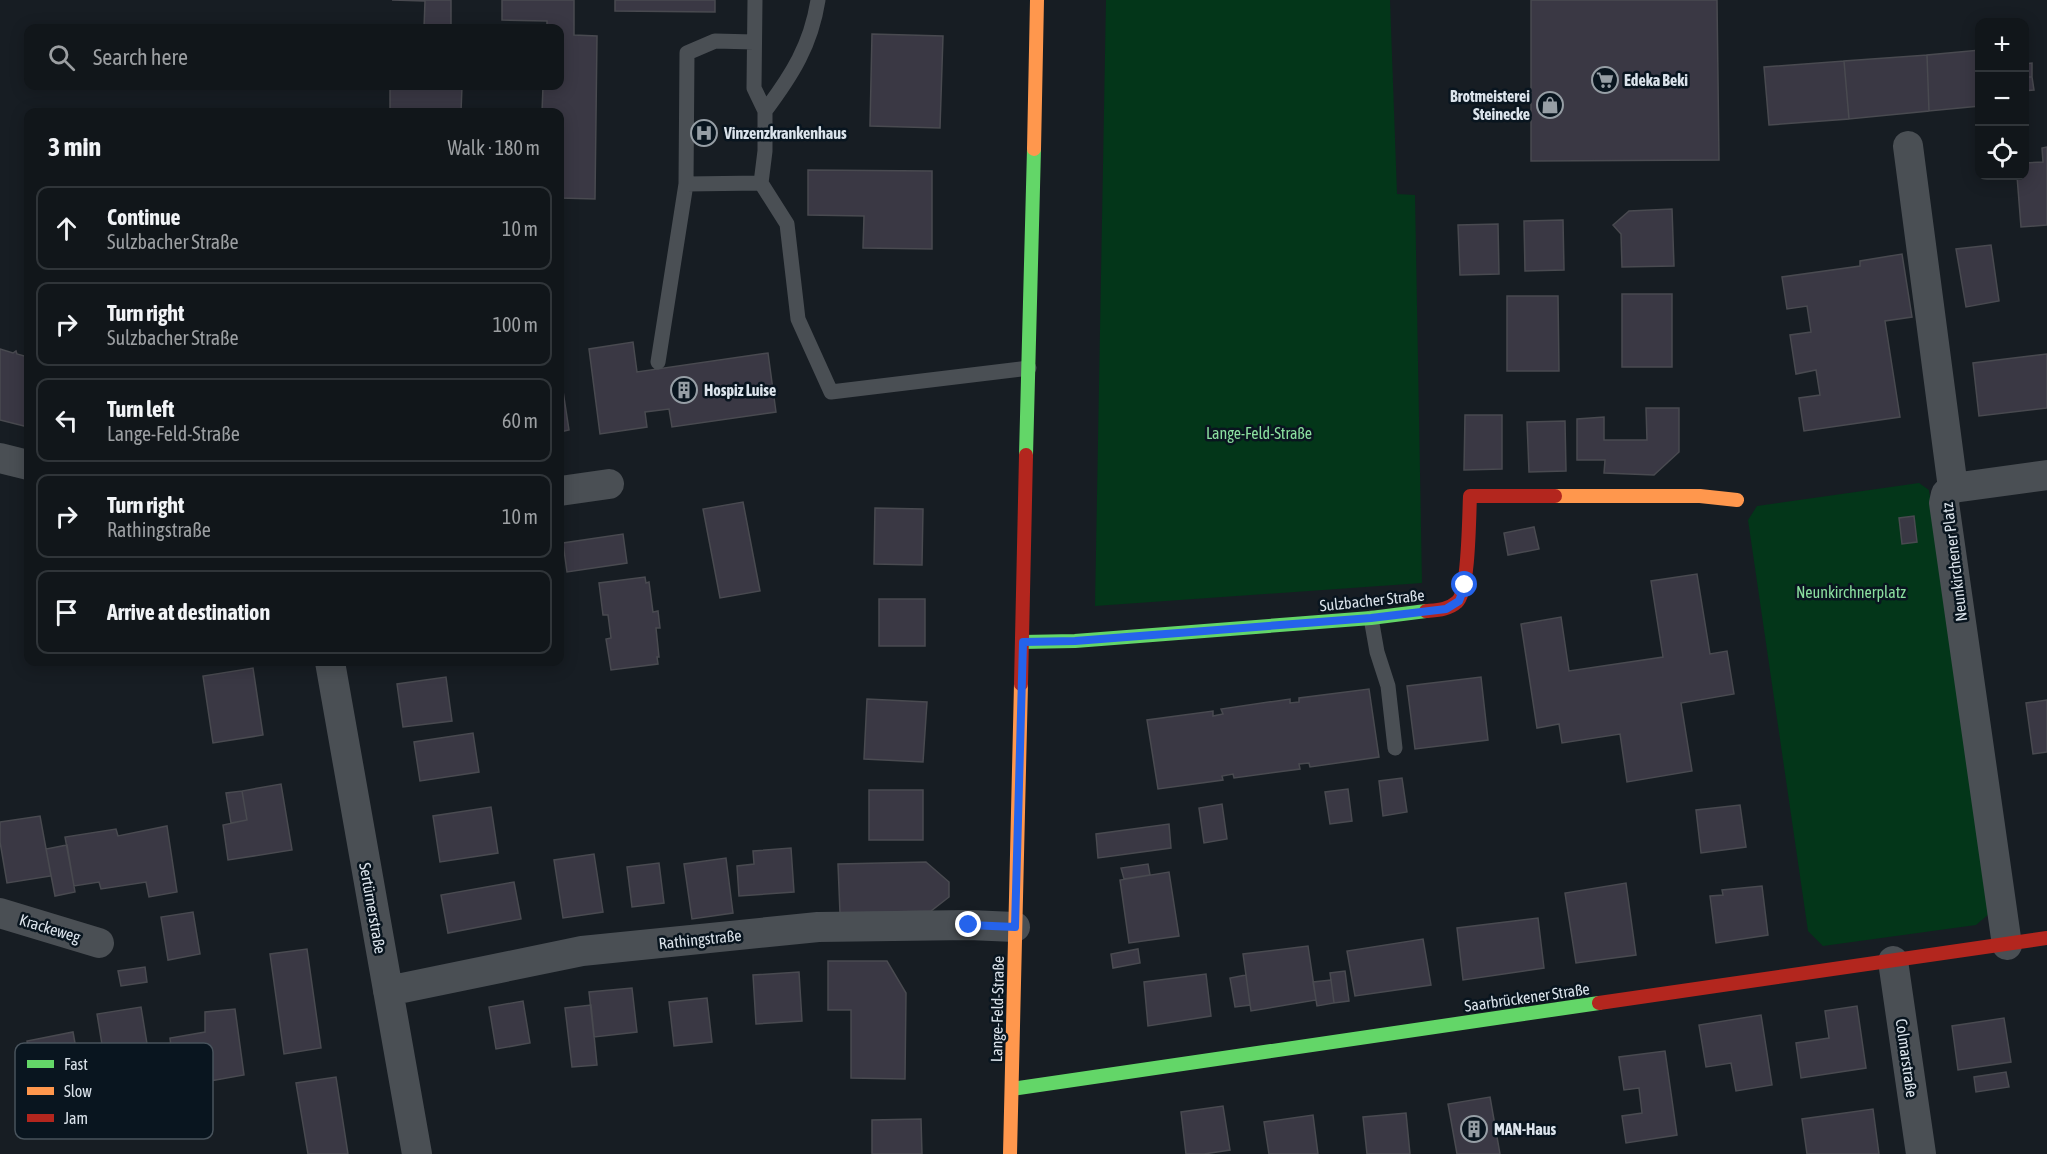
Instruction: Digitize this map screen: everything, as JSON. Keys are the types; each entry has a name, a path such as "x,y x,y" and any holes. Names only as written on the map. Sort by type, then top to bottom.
{"street":[{"name":"Lange-Feld-Straße","path":"1010,1154 1036,0"},
{"name":"Neunkirchener Platz","path":"1908,146 1953,488 1946,494 1944,503 2007,945"},
{"path":"0,458 24,464"},
{"path":"1953,488 2047,475"},
{"path":"564,490 609,484"},
{"name":"Sulzbacher Straße","path":"1023,642 1075,641 1371,618 1446,609 1459,601 1465,585 1470,496 1700,496 1737,500"},
{"name":"Sertürnerstraße","path":"331,666 417,1154"},
{"name":"Krackeweg","path":"0,913 99,943"},
{"name":"Rathingstraße","path":"388,991 582,951 818,927 969,925 1015,927"},
{"name":"Saarbrückener Straße","path":"1012,1089 2047,938"},
{"name":"Colmarstraße","path":"1893,961 1921,1154"}],"lane":[{"path":"755,0 754,88 765,111 765,151 761,183 787,224 798,320 831,393 1029,368"},
{"path":"765,111 801,58 814,25 818,0"},
{"path":"658,362 686,184 687,53 715,41 754,42"},
{"path":"686,184 761,183"},
{"path":"1371,618 1377,652 1388,686 1395,748"}],"green space":[{"name":"Lange-Feld-Straße","path":"1106,0 1390,0 1397,194 1415,195 1422,583 1095,606"},
{"name":"Neunkirchnerplatz","path":"1919,483 1929,490 1989,914 1976,925 1823,946 1808,931 1748,520 1757,506"}],"building":[{"path":"392,0 451,0 451,24 424,24 425,1"},
{"path":"502,0 574,0 574,35 597,36 595,199 564,198 564,108 542,108 543,90 564,90 564,24 547,24 547,21 502,20"},
{"path":"615,0 715,0 715,12 615,11"},
{"path":"1531,0 1717,0 1719,160 1531,161"},
{"path":"872,34 943,36 940,128 870,126"},
{"path":"1975,50 1975,106 1929,111 1927,55"},
{"path":"1927,55 1929,111 1849,119 1844,61"},
{"path":"1844,61 1849,119 1769,125 1764,67"},
{"path":"2029,63 2032,63 2032,77 2029,77"},
{"path":"2029,77 2032,77 2034,90 2029,90"},
{"path":"390,90 462,90 461,108 390,108"},
{"path":"2047,147 2047,225 2021,227 2017,180 2029,180 2029,163 2043,162 2042,148"},
{"path":"808,170 932,171 932,249 863,248 864,216 808,215"},
{"path":"1672,209 1674,266 1622,267 1621,234 1613,225 1629,211"},
{"path":"1563,220 1564,270 1525,271 1524,221"},
{"path":"1498,224 1499,274 1460,275 1458,225"},
{"path":"1991,245 1999,301 1966,307 1956,249"},
{"path":"1902,254 1912,317 1885,321 1900,417 1804,431 1799,398 1820,395 1816,370 1796,374 1790,335 1811,332 1807,306 1787,309 1782,277 1860,266 1860,261"},
{"path":"1622,294 1672,294 1672,367 1622,367"},
{"path":"1507,296 1558,296 1559,371 1507,371"},
{"name":"Hospiz Luise","path":"633,342 637,372 768,353 776,412 672,427 669,409 645,412 647,427 600,434 589,349"},
{"path":"0,349 13,353 16,351 17,354 24,356 24,426 0,420"},
{"path":"2047,354 2047,408 1979,416 1973,363"},
{"path":"564,398 569,430 564,431"},
{"path":"1646,408 1679,408 1679,452 1654,475 1604,473 1605,460 1577,460 1577,419 1604,417 1604,440 1647,440"},
{"path":"1465,415 1502,415 1502,469 1464,470"},
{"path":"1565,421 1566,471 1529,472 1527,422"},
{"path":"743,502 760,591 720,598 703,509"},
{"path":"875,508 923,509 922,565 874,564"},
{"path":"1914,516 1917,542 1902,544 1899,518"},
{"path":"1534,527 1539,549 1508,555 1504,533"},
{"path":"623,534 627,563 567,572 564,543"},
{"path":"1697,574 1710,654 1727,651 1734,694 1681,703 1692,771 1627,782 1620,734 1562,743 1559,724 1537,728 1521,624 1561,617 1569,671 1663,657 1651,581"},
{"path":"645,577 646,583 649,582 653,612 658,611 660,628 656,628 658,664 611,670 606,639 611,638 608,615 603,615 599,583"},
{"path":"879,599 925,599 925,646 879,646"},
{"path":"253,668 263,735 213,743 203,676"},
{"path":"446,677 452,721 403,727 397,684"},
{"path":"1481,677 1488,740 1415,749 1407,686"},
{"path":"1369,689 1379,757 1310,767 1309,763 1299,764 1300,769 1234,778 1233,774 1222,776 1223,780 1158,789 1147,720 1213,711 1213,716 1223,714 1221,709 1290,699 1290,703 1299,702 1299,698"},
{"path":"867,699 927,702 923,762 864,759"},
{"path":"2047,700 2047,752 2033,754 2026,703"},
{"path":"473,733 479,772 420,781 414,742"},
{"path":"1402,778 1407,812 1383,816 1379,781"},
{"path":"281,784 292,850 228,860 223,825 247,820 242,791"},
{"path":"1348,789 1352,821 1330,824 1325,792"},
{"path":"869,790 923,790 923,840 869,840"},
{"path":"242,791 247,820 231,823 226,793"},
{"path":"1222,804 1227,839 1204,843 1199,808"},
{"path":"1740,805 1746,847 1701,853 1696,810"},
{"path":"491,807 498,853 440,862 433,816"},
{"path":"40,816 51,876 7,883 0,842 0,822"},
{"path":"1169,824 1171,848 1098,858 1096,834"},
{"path":"167,826 177,892 149,897 146,882 101,889 99,882 74,886 65,837 116,829 118,836"},
{"path":"67,845 75,892 55,896 46,849"},
{"path":"791,848 794,892 739,896 737,866 754,864 753,851"},
{"path":"594,854 603,912 563,918 554,860"},
{"path":"726,858 733,913 692,919 684,864"},
{"path":"926,862 949,882 949,897 931,911 840,913 838,864"},
{"path":"659,863 664,903 632,907 627,867"},
{"path":"1148,864 1150,875 1124,879 1121,868"},
{"path":"1169,872 1179,936 1129,943 1120,880"},
{"path":"514,882 521,919 448,933 441,895"},
{"path":"1626,883 1636,955 1576,963 1565,893"},
{"path":"1762,886 1768,935 1716,943 1710,896 1723,895 1722,890"},
{"path":"193,912 200,954 168,960 161,917"},
{"path":"1538,918 1544,968 1463,980 1457,928"},
{"path":"1423,939 1431,985 1355,996 1347,951"},
{"path":"1308,946 1316,1000 1251,1011 1243,954"},
{"path":"307,949 321,1048 284,1054 270,954"},
{"path":"1138,949 1140,963 1113,968 1111,954"},
{"path":"828,961 887,961 906,993 905,1079 851,1078 851,1010 828,1010"},
{"path":"145,967 147,982 121,986 118,971"},
{"path":"1345,971 1349,1001 1334,1003 1330,973"},
{"path":"799,972 802,1021 756,1024 753,975"},
{"path":"1206,974 1211,1016 1148,1026 1144,982"},
{"path":"1246,975 1250,1005 1235,1007 1230,978"},
{"path":"1331,980 1334,1003 1317,1006 1313,982"},
{"path":"632,988 637,1032 594,1037 589,992"},
{"path":"707,998 712,1042 674,1046 669,1002"},
{"path":"523,1001 530,1043 496,1049 489,1007"},
{"path":"591,1005 597,1065 572,1067 565,1008"},
{"path":"1857,1006 1866,1068 1801,1078 1796,1043 1829,1038 1825,1011"},
{"path":"141,1007 147,1043 102,1043 97,1014"},
{"path":"235,1009 244,1075 213,1080 213,1043 171,1043 170,1038 205,1032 205,1012"},
{"path":"1761,1015 1772,1085 1736,1091 1731,1063 1706,1067 1699,1025"},
{"path":"2004,1018 2011,1062 1958,1070 1952,1026"},
{"path":"73,1032 75,1043 27,1043 27,1041"},
{"path":"1665,1051 1677,1135 1626,1143 1622,1116 1642,1113 1639,1088 1624,1090 1619,1057"},
{"path":"2006,1072 2009,1087 1976,1092 1974,1077"},
{"path":"336,1077 348,1154 308,1154 296,1083"},
{"name":"MAN-Haus","path":"1490,1097 1500,1154 1457,1154 1448,1104"},
{"path":"1223,1106 1230,1150 1186,1154 1181,1112"},
{"path":"1873,1109 1879,1154 1807,1154 1802,1119"},
{"path":"1406,1113 1410,1154 1367,1154 1363,1117"},
{"path":"1313,1115 1318,1154 1269,1154 1264,1122"},
{"path":"921,1119 922,1154 872,1154 872,1120"}],"traffic: fast":[{"path":"1026,455 1034,149"},
{"path":"1022,642 1075,641 1371,618 1426,611"},
{"path":"1012,1089 1599,1003"}],"traffic: slow":[{"path":"1034,149 1037,0"},
{"path":"1555,496 1700,496 1737,500"},
{"path":"1010,1154 1021,684"}],"traffic: jam":[{"path":"1021,684 1026,455"},
{"path":"1426,611 1450,607 1461,595 1466,569 1470,496 1555,496"},
{"path":"1599,1003 2047,938"}],"place":[{"name":"Edeka Beki","path":"1605,80"},
{"name":"Brotmeisterei Steinecke","path":"1550,105"},
{"name":"Vinzenzkrankenhaus","path":"704,133"},
{"name":"Hospiz Luise","path":"684,390"},
{"name":"MAN-Haus","path":"1474,1129"}],"route":[{"path":"969,925 1015,927 1023,642 1075,641 1371,618 1446,609 1459,601 1465,585"}]}
